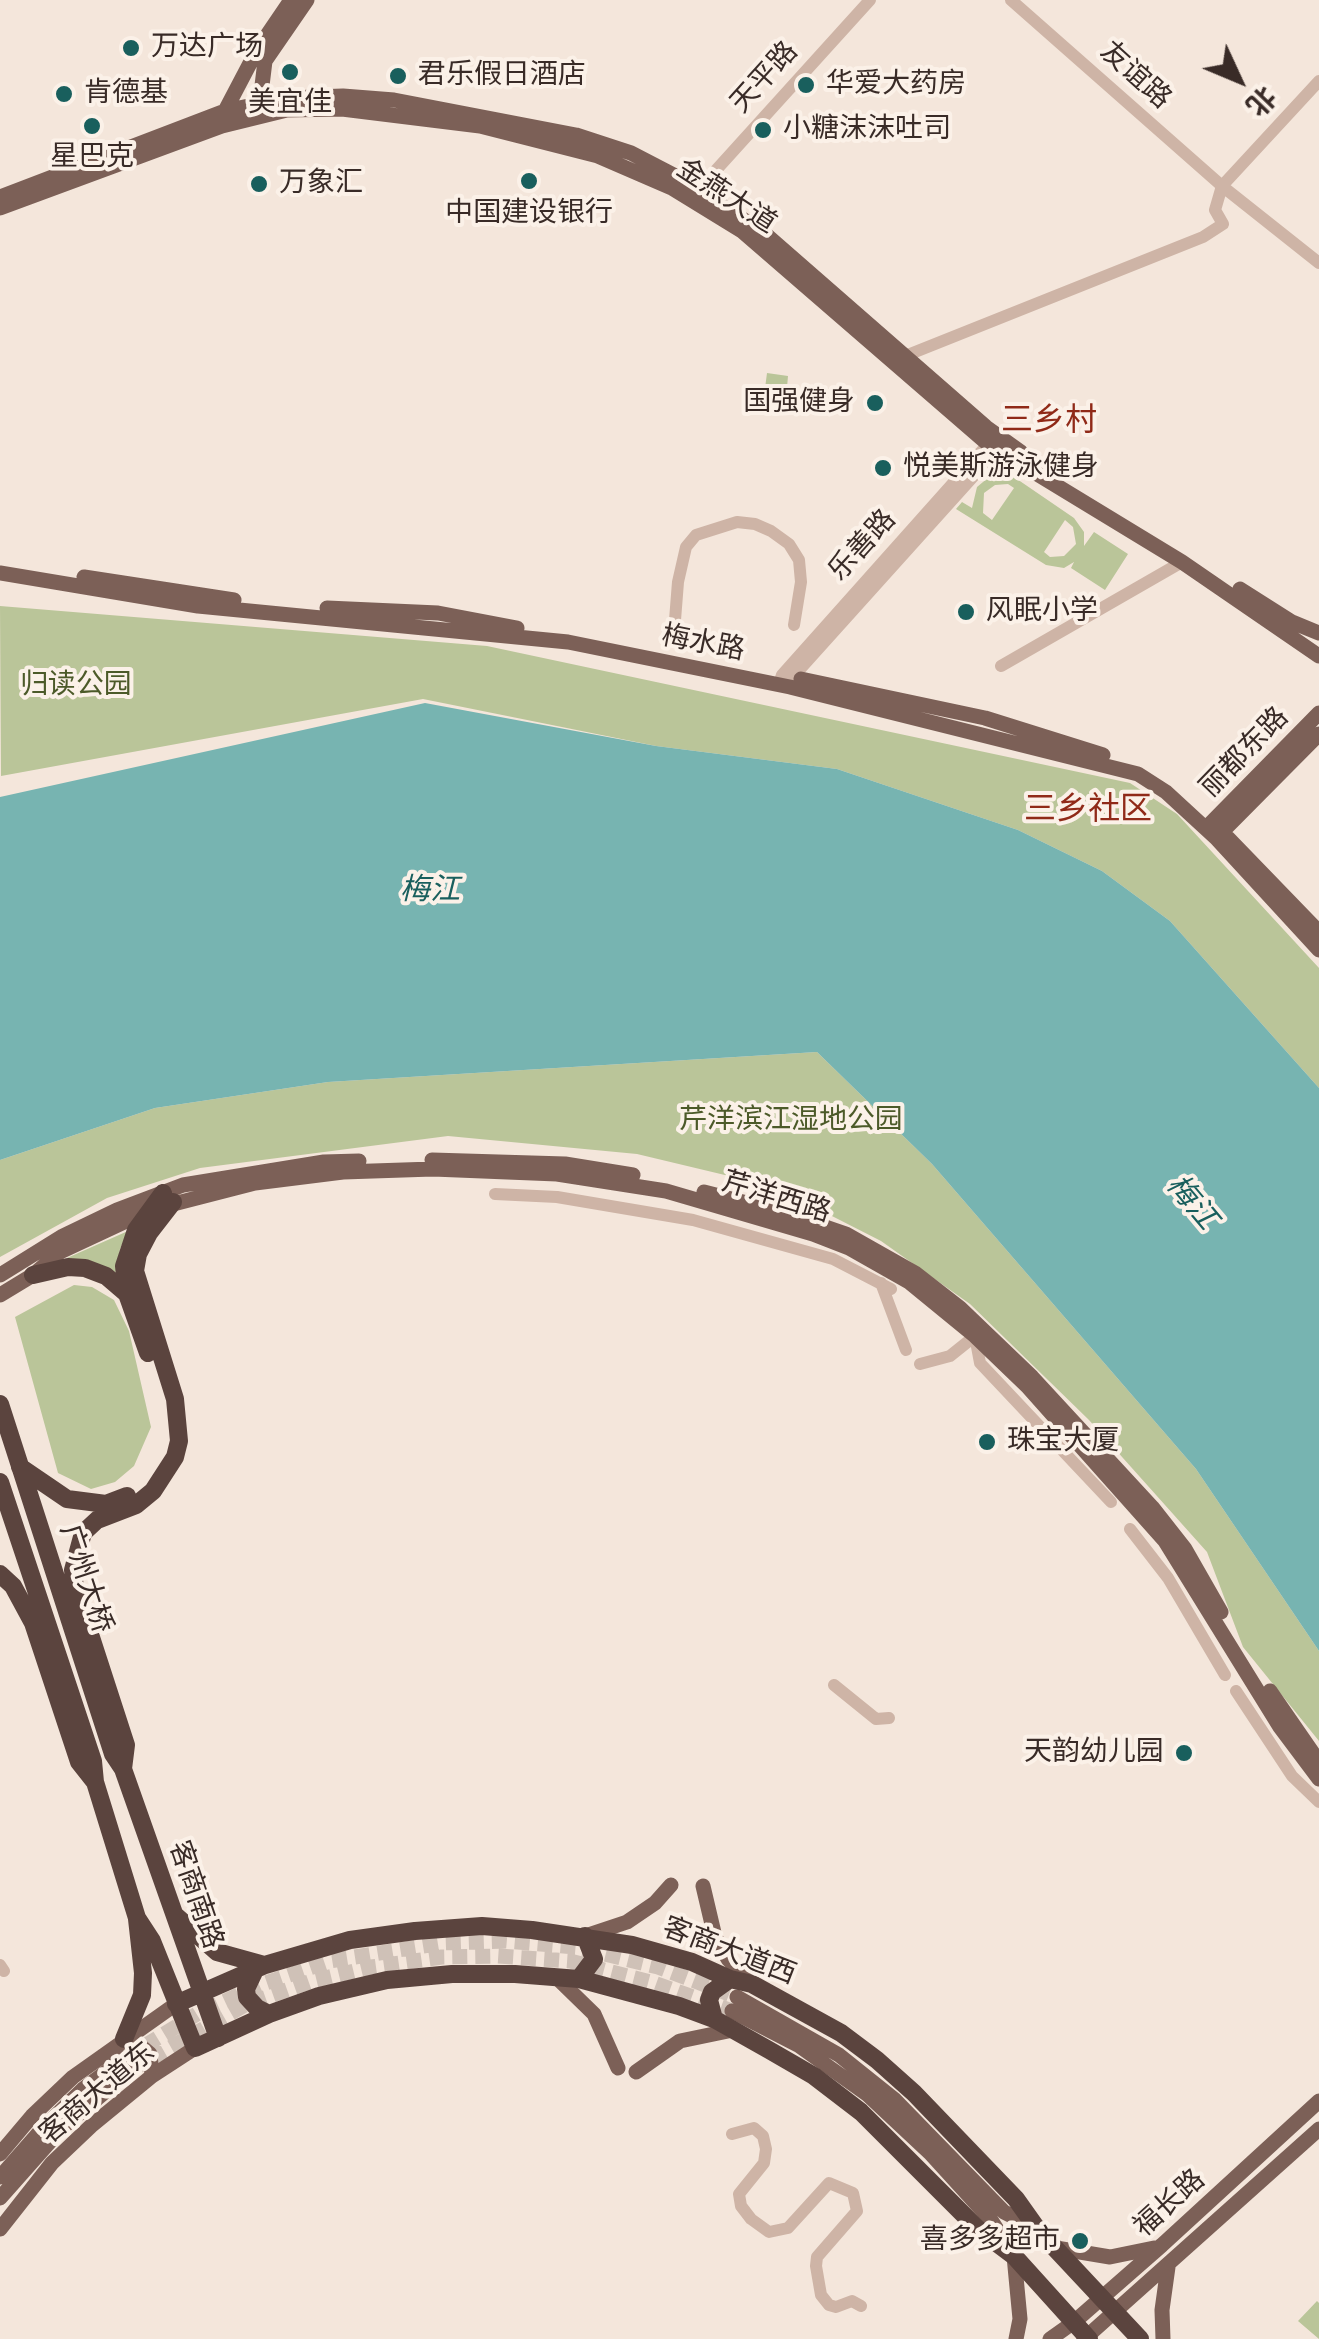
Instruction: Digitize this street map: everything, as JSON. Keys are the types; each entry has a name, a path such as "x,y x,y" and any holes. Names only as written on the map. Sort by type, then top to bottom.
{"highway":[{"path":"20,1466 67,1499 95,1504 127,1496 156,1470 164,1451 166,1407 126,1294 124,1266 128,1248 150,1210 168,1198"},
{"path":"123,1769 126,1745 75,1588 73,1570 83,1533 97,1520 136,1504 154,1491 175,1458 179,1441 175,1399 135,1271 138,1254 168,1198"},
{"path":"33,1276 68,1267 85,1268 106,1276 126,1294"},
{"name":"广州大桥","path":"0,1404 113,1754 123,1769"},
{"name":"广州大桥","path":"0,1482 93,1761 95,1782"},
{"path":"0,1574 13,1586 33,1623 79,1762 95,1782"},
{"name":"客商南路","path":"123,1769 218,2038"},
{"name":"客商南路","path":"95,1782 138,1918 152,1941 194,2048"},
{"path":"170,1910 217,1952 260,1967 246,1989 247,1996 269,2014"},
{"path":"124,2038 142,1995 144,1973 138,1918"},
{"name":"客商大道西","path":"176,2004 260,1967 350,1940 414,1932 482,1926 585,1936 664,1953 752,1984 841,2034 877,2060 1016,2199 1038,2230 1140,2339"},
{"path":"579,1979 594,1959 585,1936"},
{"path":"194,2048 318,1996 387,1980 452,1974 579,1979 714,2019 734,2013 861,2112 978,2229 1014,2256 1084,2334"},
{"path":"714,2019 709,2000 712,1992 730,1979"}],"main road":[{"path":"224,111 256,50 291,0"},
{"path":"260,102 265,61 307,0"},
{"name":"金燕大道","path":"0,196 224,111 260,102 343,96 394,100 576,135 631,153 698,190 764,234 1016,449 1292,622 1319,633"},
{"name":"金燕大道","path":"0,208 222,126 287,110 342,109 480,126 598,156 672,188 742,231 994,446 1182,562 1315,653"},
{"name":"梅水路","path":"0,564 258,604 438,613 786,681 1138,774 1214,830 1319,932"},
{"name":"梅水路","path":"0,573 198,606 568,642 786,681"},
{"path":"1315,653 1319,633"},
{"name":"丽都东路","path":"1214,830 1319,713"},
{"name":"丽都东路","path":"1214,830 1319,734"},
{"name":"梅水路","path":"1214,830 1319,950"},
{"name":"芹洋西路","path":"168,1198 184,1186 324,1162 470,1159 565,1164 659,1180 782,1212 846,1234 915,1273 998,1342 1152,1507 1185,1549 1241,1647 1319,1762"},
{"name":"芹洋西路","path":"0,1275 63,1236 168,1198 342,1172 434,1169 557,1174 629,1184 684,1196 849,1248 908,1282 975,1336 1027,1386 1164,1542 1280,1727 1319,1778"},
{"path":"0,1295 33,1276 60,1252 150,1210"},
{"path":"585,1936 626,1922 655,1903 671,1885"},
{"path":"702,1886 715,1937 728,1959 752,1984"},
{"path":"556,1977 594,2014 618,2068"},
{"name":"客商大道东","path":"0,2154 72,2077 176,2004"},
{"path":"636,2072 680,2041 734,2013 840,2055 894,2099 1004,2212 1038,2230"},
{"path":"124,2038 150,2054 152,2076"},
{"name":"客商大道东","path":"0,2230 52,2163 91,2126 152,2076 194,2048"},
{"path":"0,2177 83,2089 128,2064 62,2128 0,2198"},
{"name":"福长路","path":"1050,2339 1084,2334 1162,2245 1319,2101"},
{"name":"福长路","path":"1109,2305 1168,2266 1319,2129"},
{"path":"1056,2248 1110,2257 1162,2245"},
{"path":"1014,2256 1020,2319 1016,2339"},
{"path":"1163,2339 1168,2266"}],"street":[{"name":"天平路","path":"698,190 870,0"},
{"name":"友谊路","path":"1012,0 1222,186 1319,263"},
{"path":"904,356 1203,237 1223,224 1216,210 1222,186 1319,81"},
{"name":"乐善路","path":"786,681 994,446"},
{"path":"675,620 686,548 696,535 737,522 771,530 789,544 799,560 801,582 794,625"},
{"path":"1001,666 1182,562"},
{"path":"495,1194 558,1198 693,1220 833,1259 886,1286 906,1350"},
{"path":"920,1364 950,1356 975,1336 980,1363 1111,1502"},
{"path":"1130,1529 1168,1578 1225,1675"},
{"path":"834,1685 876,1719 889,1718"},
{"path":"1236,1691 1292,1776 1319,1802"},
{"path":"732,2134 754,2128 763,2136 764,2162 740,2194 741,2206 769,2232 788,2228 830,2183 853,2193 858,2210 817,2258 816,2266 821,2296 829,2304 836,2307 852,2302 861,2306"}],"green space":[{"path":"767,373 788,376 786,399 764,396"},
{"path":"989,477 1014,477 1074,518 1084,532 1084,546 1094,532 1128,554 1105,590 1071,568 1074,562 1064,568 1046,565 956,509 962,502 972,508 977,487","holes":["1008,484 1014,488 992,520 983,513 984,493 995,485","1065,520 1073,527 1076,544 1064,556 1050,557 1044,552"]},
{"name":"归读公园","path":"0,606 487,646 1130,783 1177,814 1319,968 1319,1088 1170,921 1102,871 1018,830 837,769 656,746 423,699 1,776"},
{"name":"芹洋滨江湿地公园","path":"817,1052 932,1164 1196,1469 1319,1651 1319,1741 1243,1647 1207,1552 1089,1420 970,1304 881,1241 775,1187 637,1154 448,1136 200,1168 107,1198 0,1257 0,1160 155,1108 328,1082"},
{"path":"128,1231 115,1275 93,1264 67,1258"},
{"path":"74,1285 92,1287 114,1300 129,1331 151,1427 134,1466 115,1482 91,1489 58,1473 15,1317"},
{"path":"1319,2303 1319,2339 1298,2321"}],"water":[{"name":"梅江","path":"425,703 656,746 837,769 1018,830 1102,871 1170,921 1319,1088 1319,1651 1196,1469 932,1164 817,1052 328,1082 155,1108 0,1160 0,797"}],"tunnel":[{"path":"125,2058 197,2014 260,1985 330,1961 442,1943 505,1941 576,1947 658,1967 737,1997"},
{"path":"131,2070 245,2005 309,1982 371,1967 442,1957 570,1961 654,1983 732,2011"}],"place":[{"name":"万达广场","path":"131,48"},
{"name":"美宜佳","path":"290,72"},
{"name":"君乐假日酒店","path":"398,76"},
{"name":"华爱大药房","path":"806,85"},
{"name":"肯德基","path":"64,94"},
{"name":"星巴克","path":"92,126"},
{"name":"小糖沫沫吐司","path":"763,130"},
{"name":"中国建设银行","path":"529,181"},
{"name":"万象汇","path":"259,184"},
{"name":"国强健身","path":"875,403"},
{"name":"悦美斯游泳健身","path":"883,468"},
{"name":"风眠小学","path":"966,612"},
{"name":"珠宝大厦","path":"987,1442"},
{"name":"天韵幼儿园","path":"1184,1753"},
{"name":"喜多多超市","path":"1080,2241"}],"district":[{"name":"三乡村","path":"1049,422"},
{"name":"三乡社区","path":"1088,811"}]}
